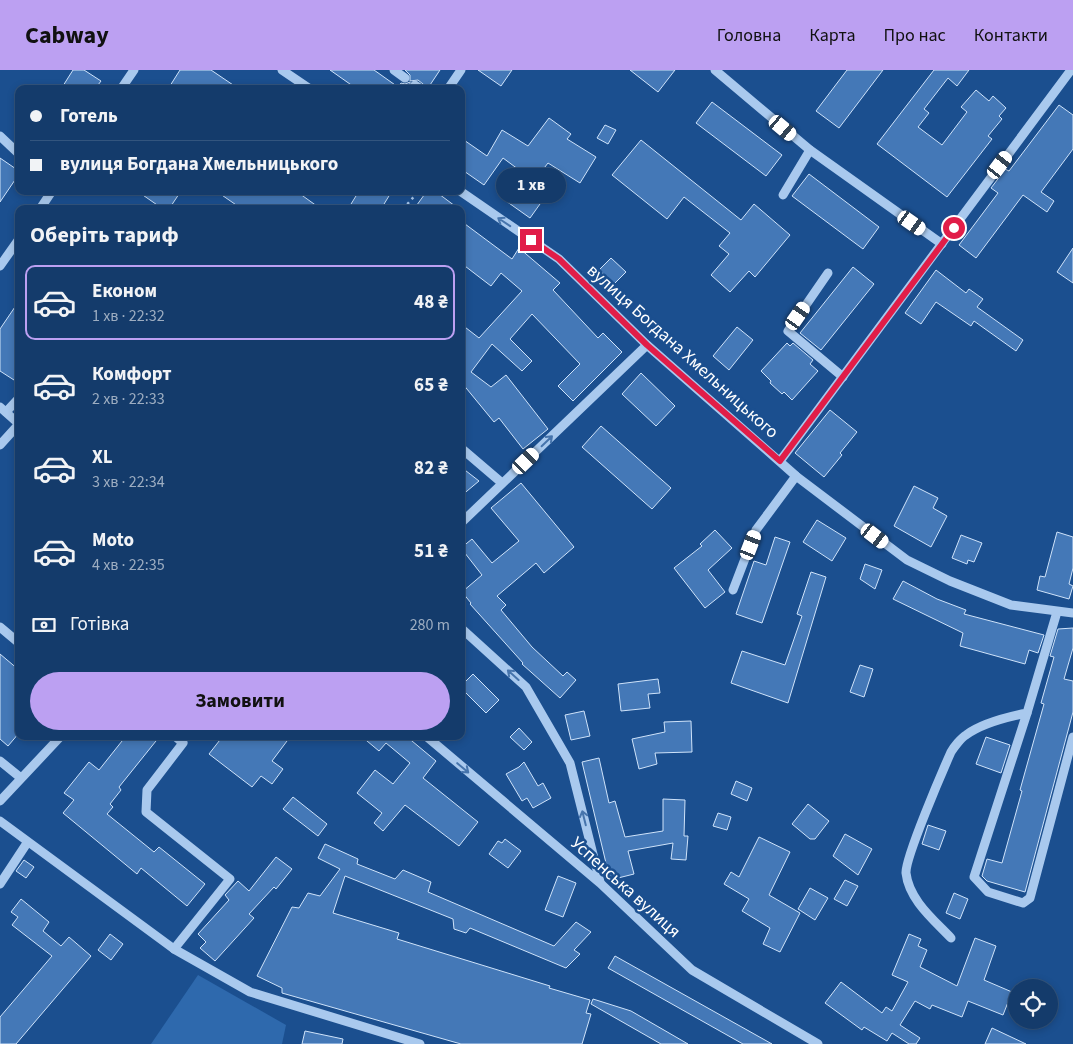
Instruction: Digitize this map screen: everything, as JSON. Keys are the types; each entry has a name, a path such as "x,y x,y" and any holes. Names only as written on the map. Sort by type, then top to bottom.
{"street":[{"path":"125,85 134,70"},
{"path":"282,70 304,85"},
{"path":"394,70 405,78"},
{"path":"451,85 461,70"},
{"path":"715,70 810,150 942,244"},
{"path":"780,461 1071,70"},
{"path":"0,136 15,150"},
{"path":"783,195 810,150"},
{"name":"вулиця Богдана Хмельницького","path":"465,194 559,259 647,345 796,476 907,560 950,581 1011,604 1057,612 1073,612"},
{"path":"0,266 15,245"},
{"path":"828,273 788,331 843,377"},
{"path":"465,519 647,345"},
{"path":"15,401 3,409 15,420"},
{"path":"0,446 15,429"},
{"path":"465,451 502,483"},
{"path":"733,590 756,530 796,476"},
{"path":"1057,612 974,877 988,892 1022,903 1030,898 1073,736"},
{"path":"0,627 15,640"},
{"path":"465,632 526,687 570,763 600,883"},
{"path":"952,938 921,906 911,889 906,872 911,852 952,750 965,735 1008,717 1026,713"},
{"path":"0,801 57,740"},
{"path":"174,949 230,879 146,812 147,790 183,743 180,740"},
{"name":"Успенська вулиця","path":"431,740 600,883 692,970 818,1044"},
{"path":"0,761 22,778"},
{"path":"0,821 27,843 174,949 250,992 420,1044"},
{"path":"0,884 27,843"}],"path":[{"path":"407,205 415,195"}],"shaded area":[{"path":"198,975 286,1025 282,1044 151,1044"}],"building":[{"path":"73,70 84,70 101,81 98,85 64,85"},
{"path":"180,70 211,70 233,85 171,85"},
{"path":"330,70 374,70 395,85 351,85"},
{"path":"405,70 440,70 430,85 424,85 418,80 410,81 410,75"},
{"path":"478,70 512,70 501,86"},
{"path":"630,70 675,70 658,92"},
{"path":"847,70 883,70 839,128 816,111"},
{"path":"934,70 969,70 957,86 948,78 924,109 929,113 918,127 942,145 967,112 961,107 976,90 989,101 993,96 1006,108 999,116 1002,119 988,136 992,139 947,197 877,144"},
{"path":"410,82 410,85 400,85 401,83"},
{"path":"712,102 782,155 766,176 696,123"},
{"path":"1059,105 1073,115 1073,149 1041,192 1054,201 1047,212 1023,195 976,258 959,245 998,193 991,188 1005,169 1009,171"},
{"path":"549,118 571,134 567,139 596,157 580,183 548,163 534,181 503,158 484,185 465,172 465,141 487,156 502,130 528,146"},
{"path":"605,125 616,130 608,144 597,138"},
{"path":"641,140 741,220 754,204 790,235 755,277 749,271 730,292 711,275 729,254 719,246 730,233 684,197 667,219 612,175"},
{"path":"0,158 15,168 15,180 0,202"},
{"path":"809,174 879,227 863,249 792,196"},
{"path":"522,180 545,197 530,218 506,201"},
{"path":"143,195 178,195 172,205 157,205"},
{"path":"222,195 302,195 315,205 236,205"},
{"path":"357,195 390,195 383,205 350,205"},
{"path":"424,195 440,195 454,205 417,205"},
{"path":"465,224 512,259 519,248 560,283 553,290 598,338 603,333 622,352 573,401 558,386 580,364 532,314 510,339 532,361 522,371 492,344 471,372 491,387 506,375 548,429 523,449 499,418 494,422 465,387 465,327 479,338 522,291 501,273 491,286 465,266"},
{"path":"1073,248 1073,283 1057,272"},
{"path":"611,258 626,272 614,284 599,270"},
{"path":"853,267 874,284 821,350 800,333"},
{"path":"936,270 966,293 969,289 983,299 977,307 1023,340 1016,351 974,321 971,326 936,302 921,324 905,313"},
{"path":"15,307 14,380 0,371 0,329"},
{"path":"737,327 753,340 729,370 713,356"},
{"path":"787,343 790,346 793,343 813,360 810,364 818,371 792,400 770,383 771,381 761,371"},
{"path":"641,373 675,406 656,426 622,394"},
{"path":"830,410 857,432 840,453 842,455 824,477 795,453"},
{"path":"601,426 671,488 652,509 582,447"},
{"path":"465,470 479,481 465,493"},
{"path":"521,483 574,547 544,573 536,563 497,596 506,605 501,610 532,647 563,676 567,672 576,680 560,698 522,664 465,596 465,589 482,575 465,553 465,545 472,539 492,563 519,541 491,508"},
{"path":"914,486 938,498 933,508 947,516 931,547 894,526"},
{"path":"817,520 846,538 832,561 803,542"},
{"path":"715,530 732,548 708,570 725,592 705,608 674,568 702,546 700,544"},
{"path":"1057,532 1073,537 1073,568 1069,584 1073,586 1069,599 1037,590 1040,576 1045,577"},
{"path":"961,535 982,543 974,562 968,560 967,564 952,558"},
{"path":"775,537 790,542 762,623 736,614 754,561 766,565"},
{"path":"865,564 882,570 875,589 860,579"},
{"path":"811,572 826,577 788,703 731,683 742,651 785,665 802,616 797,614"},
{"path":"903,581 937,599 966,610 964,614 1044,635 1038,653 1029,650 1025,664 960,646 963,633 893,599"},
{"path":"1073,628 1073,648 1064,679 1073,681 1073,712 1025,892 987,881 982,876 987,859 1002,863 1044,704 1041,703 1054,657 1050,656 1058,629"},
{"path":"0,654 15,667 15,738 8,746 0,739"},
{"path":"860,665 873,669 864,697 850,692"},
{"path":"473,674 499,700 486,713 465,692 465,682"},
{"path":"658,679 660,693 648,694 650,708 621,711 618,684"},
{"path":"584,711 590,736 571,740 565,715"},
{"path":"691,721 692,752 655,753 657,764 639,769 632,739 665,732 664,722"},
{"path":"519,728 532,742 524,750 510,737"},
{"path":"986,737 1010,745 1001,773 976,764"},
{"path":"123,740 157,740 119,787 121,790 110,804 113,807 107,814 154,852 159,847 205,884 187,906 141,868 137,874 63,813 74,800 64,793 89,762 99,770"},
{"path":"220,740 287,741 272,761 283,769 272,784 261,776 252,787 209,754"},
{"path":"366,740 411,740 436,761 423,778 478,822 459,846 405,805 383,831 374,823 382,813 357,793 375,770 393,784 410,763 386,743 379,751"},
{"path":"599,758 609,803 615,801 625,837 663,831 663,799 685,800 684,836 688,836 686,860 671,859 673,843 628,851 634,874 610,880 582,762"},
{"path":"524,762 538,786 543,783 551,798 533,808 527,798 522,801 506,774"},
{"path":"736,781 752,788 747,801 731,794"},
{"path":"293,797 327,824 318,836 283,809"},
{"path":"808,804 829,821 815,839 810,839 792,824"},
{"path":"718,813 731,817 727,830 713,826"},
{"path":"928,825 946,831 939,850 922,844"},
{"path":"845,834 872,849 858,875 833,856"},
{"path":"759,837 790,852 769,895 800,913 780,952 763,944 770,928 742,911 749,899 724,884 731,872 739,877"},
{"path":"505,839 521,851 508,868 489,854 498,841 502,843"},
{"path":"325,844 358,859 357,864 395,879 403,870 431,882 428,892 554,946 576,922 591,932 574,950 580,954 566,968 470,928 466,933 454,929 453,919 345,876 333,913 399,933 397,939 590,1000 586,1013 591,1014 582,1044 461,1044 282,993 282,988 257,976 292,907 299,908 308,893 320,896 340,869 318,858"},
{"path":"276,857 292,869 276,889 274,887 249,914 254,918 215,961 200,948 206,942 198,934 229,900 225,895 238,881 249,891"},
{"path":"24,860 34,867 26,878 16,871"},
{"path":"558,876 576,883 563,917 545,910"},
{"path":"845,880 858,886 847,906 834,899"},
{"path":"810,888 828,898 815,920 798,909"},
{"path":"954,893 968,899 960,919 946,913"},
{"path":"21,899 49,922 43,931 61,946 69,937 91,956 16,1044 0,1044 0,1017 52,956 12,925 18,917 11,912"},
{"path":"110,934 123,944 111,960 98,950"},
{"path":"909,934 921,939 918,946 927,950 920,967 957,986 975,938 996,946 984,980 1008,990 1008,1002 1003,1015 968,1001 962,1017 932,1005 930,1009 915,1001 900,1025 920,1038 916,1044 909,1044 892,1033 887,1041 864,1027 862,1030 825,1003 841,982 882,1013 886,1007 892,1011 908,982 892,975"},
{"path":"615,956 772,1044 743,1044 608,968"},
{"path":"593,999 631,1011 688,1044 661,1044 591,1004"},
{"path":"992,1028 1026,1044 985,1044"},
{"path":"305,1031 343,1039 342,1044 302,1044"}],"route":[{"path":"531,240 559,259 647,345 780,461 954,228"}]}
